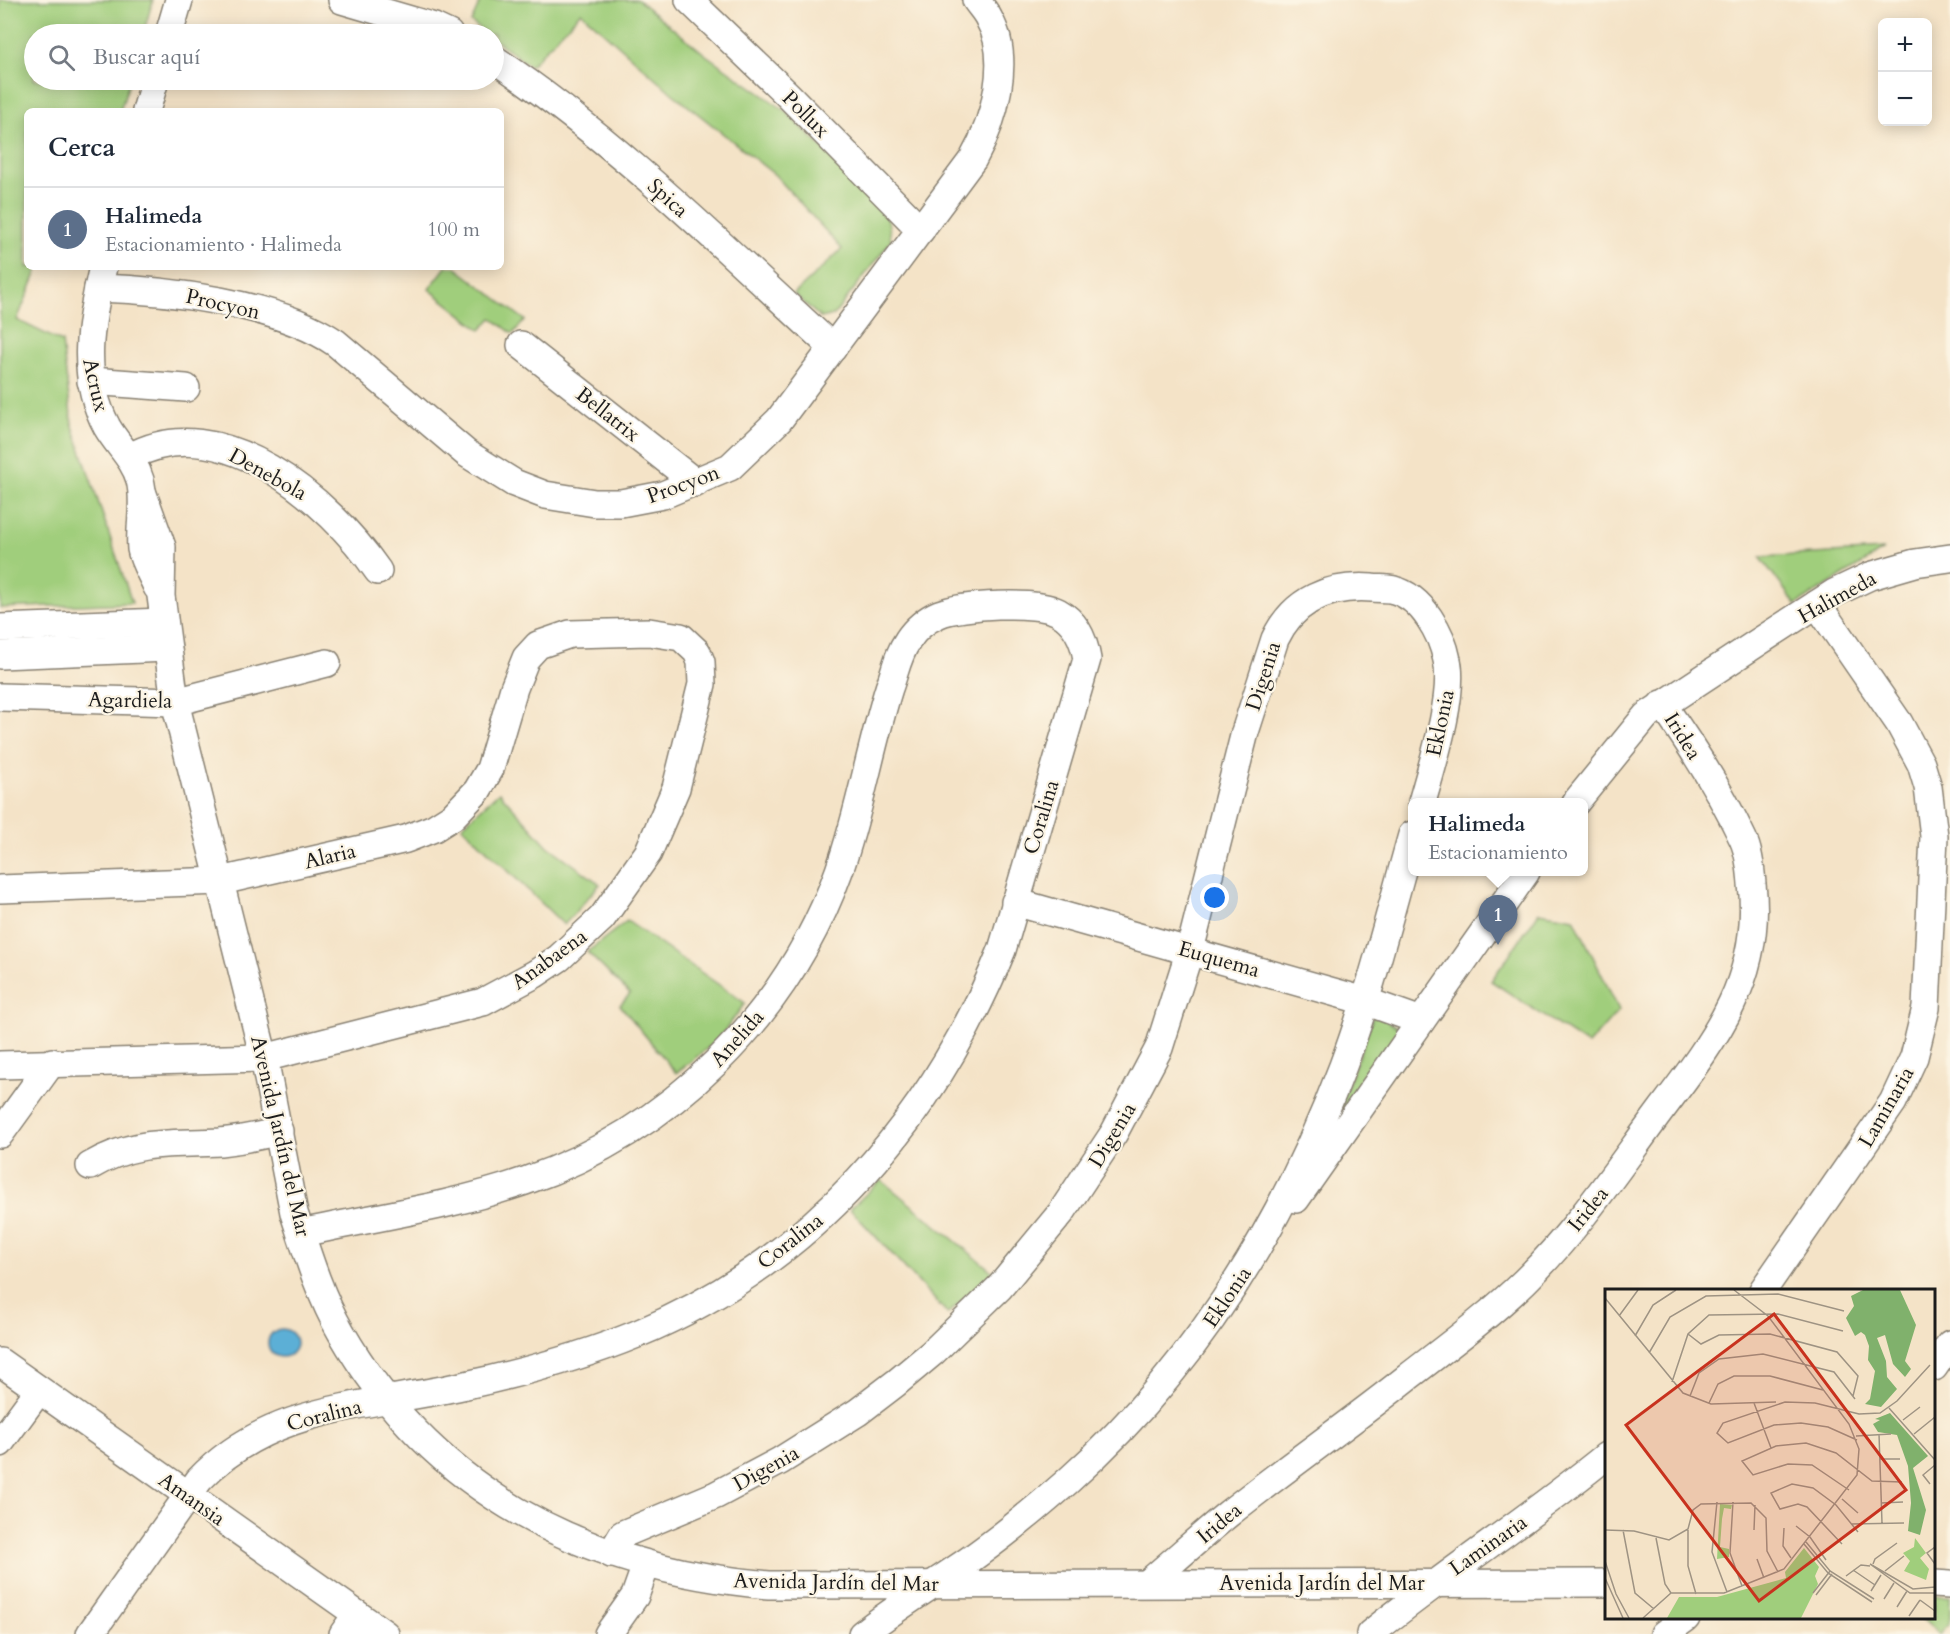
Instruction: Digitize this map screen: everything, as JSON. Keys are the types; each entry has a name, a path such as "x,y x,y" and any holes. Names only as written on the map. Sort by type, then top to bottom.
{"street":[{"path":"172,24 179,0"},
{"path":"342,0 424,24"},
{"name":"Pollux","path":"689,0 787,93 921,230"},
{"name":"Procyon","path":"100,278 163,292 209,299 310,328 336,343 481,464 530,490 570,500 621,502 663,495 730,467 751,450 779,420 973,159 990,125 998,85 996,41 990,21 976,0"},
{"name":"Spica","path":"504,66 548,98 654,184 833,348"},
{"path":"147,108 152,90"},
{"name":"Acrux","path":"100,278 88,348 91,381 105,422 130,457 139,475 143,494 162,547 162,609"},
{"name":"Bellatrix","path":"520,345 696,483"},
{"path":"91,381 186,388"},
{"name":"Denebola","path":"130,457 160,444 193,441 218,447 258,463 283,477 330,512 353,537 378,571"},
{"name":"Halimeda","path":"1579,798 1627,736 1646,716 1662,704 1817,604 1870,576 1915,563 1950,558"},
{"name":"Digenia","path":"611,1554 623,1534 716,1495 780,1461 858,1412 932,1353 1000,1287 1061,1213 1114,1134 1159,1048 1190,950 1245,732 1280,627 1297,608 1319,594 1344,587 1396,590"},
{"name":"Eklonia","path":"1396,590 1410,599 1431,621 1445,648 1448,663 1449,693 1423,798"},
{"name":"Laminaria","path":"1764,1289 1893,1102 1914,1057 1926,1000 1934,836 1928,787 1921,764 1899,723 1817,604"},
{"name":"Coralina","path":"90,1634 187,1496 213,1465 245,1441 264,1431 331,1410 456,1387 563,1361 639,1334 711,1298 753,1271 808,1229 866,1173 894,1140 945,1069 985,991 1002,950 1087,659 1085,647 1074,626 1066,617 1048,608 1001,606 948,611"},
{"path":"0,628 162,609"},
{"name":"Avenida Jardín del Mar","path":"162,609 175,702 264,1058 294,1213 301,1233 339,1330 363,1368 411,1428 484,1490 538,1523 611,1554 646,1565 750,1583 932,1585 1149,1582 1605,1582"},
{"name":"Anelida","path":"301,1233 497,1190 552,1171 612,1142 644,1122 704,1075 754,1023 794,966 811,935 826,904 846,850 880,715 901,651 920,627 948,611"},
{"name":"Anabaena","path":"0,1065 264,1058 422,1020 483,1002 510,989 559,958 602,918 634,876 660,829 676,788 702,684 701,662 690,644 671,634 649,632 570,634 545,641"},
{"name":"Alaria","path":"0,889 221,881 406,839 434,828 453,816 477,791 490,769 514,687 526,658 545,641"},
{"path":"0,655 167,648"},
{"name":"Agardiela","path":"0,697 175,702 327,663"},
{"name":"Iridea","path":"1149,1582 1228,1514 1384,1397 1500,1305 1521,1285 1554,1251 1603,1192 1700,1060 1724,1022 1743,978 1752,933 1753,886 1749,863 1744,841 1682,732 1662,704"},
{"name":"Eklonia","path":"865,1632 1037,1508 1116,1434 1203,1332 1261,1245 1343,1067 1365,1001 1408,852"},
{"path":"1261,1245 1523,876"},
{"name":"Euquema","path":"1015,902 1365,1001 1421,1021"},
{"path":"0,1134 52,1062"},
{"path":"90,1166 105,1157 139,1146 220,1142 279,1131"},
{"path":"1935,1366 1950,1344"},
{"name":"Amansia","path":"0,1362 187,1496 350,1624 385,1634"},
{"path":"0,1443 39,1390"},
{"name":"Laminaria","path":"1370,1634 1433,1583 1524,1520 1605,1457"},
{"path":"608,1634 635,1596 646,1565"},
{"path":"854,1584 862,1591 870,1606 865,1632"},
{"path":"1935,1584 1950,1585"},
{"path":"1664,1634 1683,1619"}],"green space":[{"path":"0,0 153,0 146,24 24,24 24,90 127,90 121,108 24,108 24,270 38,270 17,320 62,342 72,423 132,603 0,608"},
{"path":"481,0 638,0 706,55 783,109 887,212 891,241 834,315 821,318 794,294 842,249 775,175 673,94 581,12 530,66 504,46 504,24 474,24 471,22"},
{"path":"444,270 459,270 525,320 513,334 492,318 481,330 429,289"},
{"path":"1884,550 1796,605 1760,557"},
{"path":"499,792 548,846 600,884 564,925 462,826"},
{"path":"1539,912 1574,918 1619,1010 1588,1045 1491,981"},
{"path":"627,921 745,1003 718,1040 676,1073 620,1005 630,994 587,952"},
{"path":"1374,1014 1401,1029 1329,1136"},
{"path":"881,1180 993,1272 948,1314 850,1209"},
{"path":"1935,1596 1950,1596 1950,1623 1939,1634 1922,1619 1935,1619"}],"water":[{"path":"282,1329 292,1333 296,1343 292,1353 282,1357 272,1353 268,1343 272,1333"}],"place":[{"name":"Halimeda","path":"1498,945"}]}
